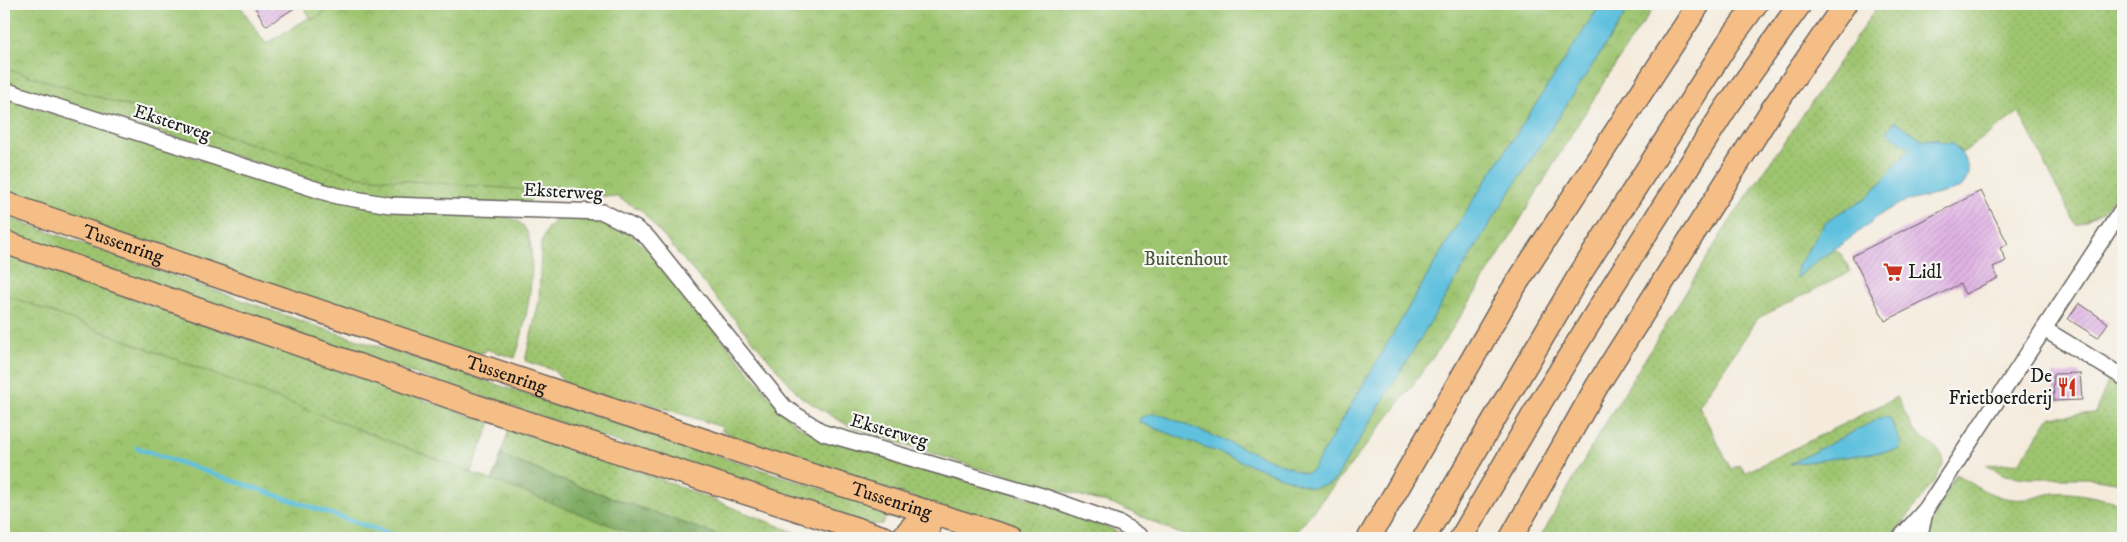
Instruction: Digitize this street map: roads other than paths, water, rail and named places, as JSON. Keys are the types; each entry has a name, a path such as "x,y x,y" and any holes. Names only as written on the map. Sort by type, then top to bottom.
{"highway":[{"path":"1369,538 1511,292 1699,4"},
{"path":"1424,538 1577,279 1722,52 1756,4"},
{"path":"1461,538 1542,400 1612,287 1726,108 1800,4"},
{"path":"1511,538 1602,378 1773,108 1845,4"},
{"name":"Tussenring","path":"4,203 539,387 1012,538"},
{"name":"Tussenring","path":"4,242 476,406 885,538"},
{"path":"902,538 926,512"},
{"path":"926,512 929,538"}],"street":[{"name":"Eksterweg","path":"4,90 337,196 390,205 603,212 635,228 648,238 784,407 824,433 1042,496 1121,524 1143,538"},
{"path":"1900,538 1926,509 2123,208"},
{"path":"2044,328 2123,377"},
{"path":"1919,538 1926,509"}],"water":[{"path":"1601,4 1632,4 1492,220 1335,480 1329,484 1311,488 1139,422 1140,418 1152,414 1162,415 1298,471 1305,473 1312,471 1459,222"},
{"path":"1895,121 1923,140 1935,139 1941,142 1952,143 1966,163 1968,174 1966,180 1958,189 1905,202 1892,208 1816,262 1797,278 1798,266 1824,224 1837,214 1866,199 1910,149 1887,132"},
{"path":"1882,417 1890,418 1901,444 1899,450 1790,464"}],"waterway":[{"path":"137,448 402,538"}],"place":[{"name":"Lidl","path":"1893,272"},
{"name":"De Frietboerderij","path":"2067,387"}],"park label":[{"name":"Buitenhout","path":"1186,259"}]}
